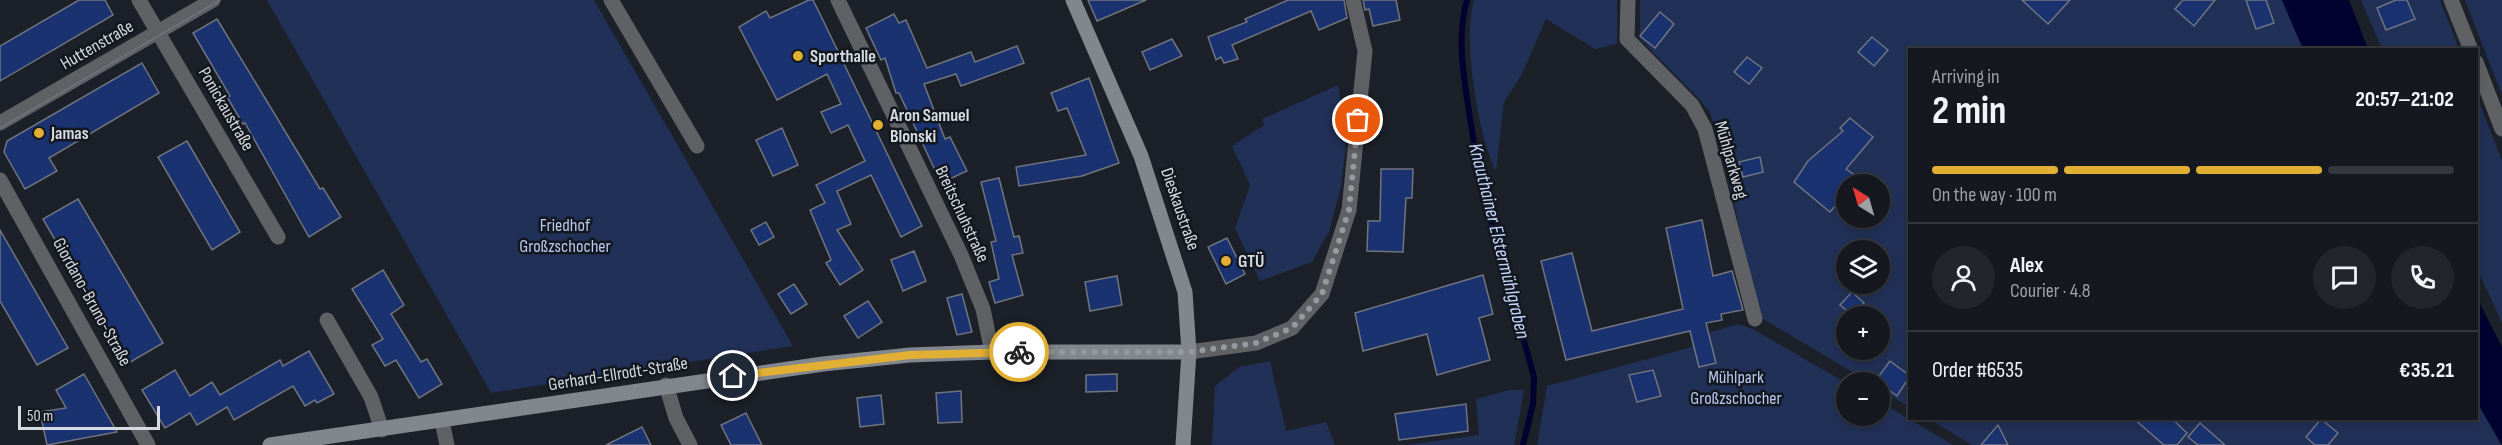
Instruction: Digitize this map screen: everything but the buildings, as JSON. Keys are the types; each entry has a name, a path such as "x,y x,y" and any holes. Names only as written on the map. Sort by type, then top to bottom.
{"main road":[{"name":"Dieskaustraße","path":"1072,0 1141,156 1185,292 1189,352 1183,445"},
{"name":"Gerhard-Ellrodt-Straße","path":"270,445 442,421 666,385 910,355 992,352 1189,352"}],"street":[{"name":"Ponickaustraße","path":"139,0 278,237"},
{"name":"Huttenstraße","path":"0,123 213,0"},
{"path":"611,0 697,146"},
{"name":"Breitschuhstraße","path":"838,0 962,255 983,309 992,352"},
{"path":"1189,352 1256,343 1292,328 1322,294 1349,210 1365,51 1353,0"},
{"name":"Mühlparkweg","path":"1628,0 1627,39 1692,105 1705,129 1755,320"},
{"path":"2451,0 2470,48"},
{"path":"2478,67 2502,129"},
{"name":"Giordano-Bruno-Straße","path":"0,180 148,445"},
{"path":"327,320 371,397 382,430"},
{"path":"666,385 676,418 690,445"},
{"path":"442,421 447,445"}],"green space":[{"name":"Friedhof Großzschocher","path":"267,0 594,0 793,346 491,393"},
{"path":"1474,0 1617,0 1617,44 1595,49 1546,19 1522,74 1504,102 1496,171 1483,135 1474,87 1470,38"},
{"path":"1640,0 2282,0 2303,48 1908,48 1908,406 1890,395 1890,372 1852,372 1760,317 1718,135 1709,111 1640,39"},
{"path":"2361,0 2440,0 2459,48 2382,48"},
{"path":"2465,0 2502,0 2502,95"},
{"path":"1338,85 1346,145 1341,187 1329,232 1312,262 1260,281 1235,228 1250,185 1232,146 1264,125 1262,119"},
{"path":"2478,99 2502,161 2502,323 2478,271"},
{"name":"Mühlpark Großzschocher","path":"1738,324 1753,329 1836,377 1836,426 1890,426 1890,408 1953,445 1537,445 1547,386 1692,347 1691,338"},
{"path":"1270,361 1286,431 1326,422 1335,445 1212,445 1215,386 1239,367"},
{"path":"1509,390 1524,390 1514,445 1406,445 1479,435 1476,399"},
{"path":"2478,404 2501,445 1972,445 1931,420 2478,420"}],"shaded area":[{"path":"2282,0 2349,0 2368,48 2303,48"},
{"path":"2478,300 2502,347 2502,445 2478,404"}],"waterway":[{"name":"Knauthainer Elstermühlgraben","path":"1467,0 1462,26 1464,79 1480,175 1496,242 1534,377 1533,404 1523,445"}],"tram line":[{"path":"0,128 220,0"}],"way so far":[{"path":"1019,352 1189,352 1256,343 1292,328 1322,294 1349,210 1358,120"}],"place":[{"name":"Sporthalle","path":"798,56"},
{"name":"Aron Samuel Blonski","path":"878,125"},
{"name":"Jamas","path":"39,133"},
{"name":"GTÜ","path":"1226,261"}],"route":[{"path":"733,376 910,355 1019,352"}]}
